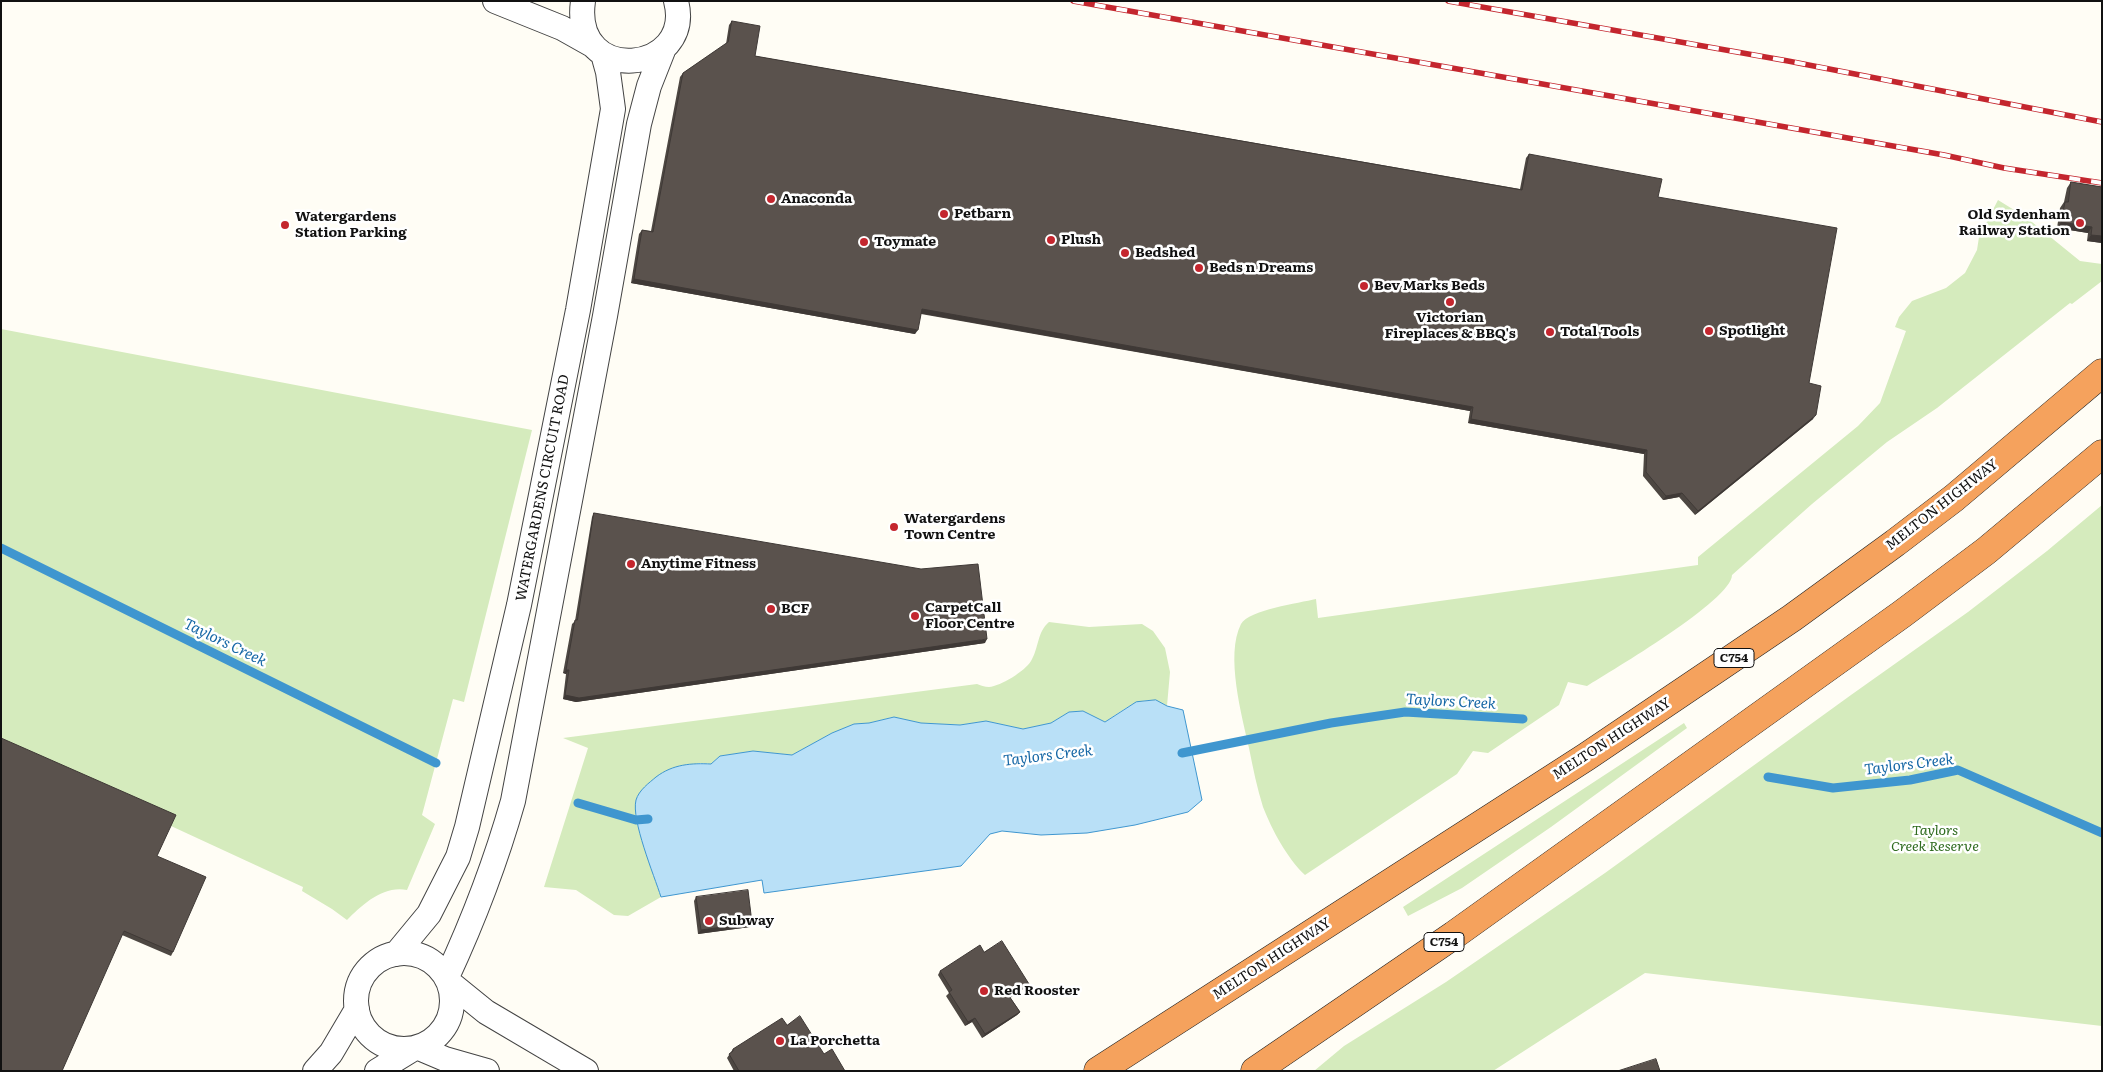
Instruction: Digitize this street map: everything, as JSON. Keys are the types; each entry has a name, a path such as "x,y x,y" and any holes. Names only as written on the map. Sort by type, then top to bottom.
{"highway":[{"name":"MELTON HIGHWAY","path":"1098,1071 1586,757 1792,618 1888,549 1954,498 2102,373"},
{"name":"C754","path":"1255,1071 1454,935 1902,614 1986,551 2102,454"},
{"path":"1263,1071 1283,1052"}],"street":[{"path":"497,1 562,28 613,59 635,62 646,59 664,48"},
{"name":"WATERGARDENS CIRCUIT ROAD","path":"429,914 458,856 520,605 578,310 613,109 610,80 598,50 585,32 581,16 583,1"},
{"name":"WATERGARDENS CIRCUIT ROAD","path":"448,980 503,838 513,801 530,719 639,124 649,86 664,48 673,36 678,23 676,1"},
{"name":"WATERGARDENS CIRCUIT ROAD","path":"396,954 429,914 465,877 489,876"},
{"path":"487,1071 416,1049 388,1047 376,1041 367,1033 360,1022 357,1010 356,994 366,971 376,962 396,954 419,955 440,968 448,980 486,1012 586,1071"},
{"path":"377,1071 431,1042 441,1033 448,1022 452,1009 452,995 448,980"},
{"path":"315,1071 332,1053 357,1010"}],"green space":[{"path":"1998,200 2027,218 2080,261 2102,264 2102,281 2072,304 2070,303 1937,408 1887,442 1812,504 1732,575 1727,586 1713,601 1692,617 1643,651 1587,686 1568,682 1559,705 1488,753 1473,751 1457,774 1305,875 1298,868 1275,834 1263,807 1239,703 1235,668 1236,637 1241,624 1246,619 1264,611 1316,599 1318,618 1698,565 1698,557 1858,426 1880,403 1906,331 1895,327 1899,317 1912,301 1946,288 1965,273 1977,250 1979,237"},
{"path":"1,329 532,430 464,702 453,699 422,815 435,824 407,890 398,889 381,893 359,908 347,920 302,891 303,887 171,826 1,743"},
{"name":"Taylors Creek Reserve","path":"2102,505 2102,1026 1645,973 1493,1071 1314,1071 1344,1046 1446,982 1605,873 1968,612 2047,551"},
{"path":"1049,622 1089,627 1142,624 1153,631 1165,648 1170,672 1167,706 1158,702 1142,701 1128,707 1105,722 1083,711 1069,712 1051,723 1023,729 986,721 960,725 921,723 893,717 869,723 854,724 832,733 792,755 753,751 720,756 711,764 698,763 636,820 661,897 628,916 614,915 576,890 544,887 588,748 563,738 977,684 987,687 994,686 1012,677 1028,665 1034,656 1042,630"},
{"path":"1684,723 1687,728 1551,827 1462,888 1408,916 1403,907"}],"water":[{"path":"1156,700 1167,706 1183,710 1202,800 1188,812 1135,825 1087,833 1041,835 1002,831 990,834 961,866 764,893 762,880 661,897 640,834 635,809 637,796 656,777 676,767 690,764 711,764 720,756 753,751 792,755 832,733 854,724 869,723 894,717 921,723 960,725 986,721 1023,729 1051,723 1069,712 1083,711 1105,722 1136,702"}],"building":[{"path":"732,21 760,26 755,56 1522,190 1529,154 1662,179 1658,197 1837,228 1809,383 1821,386 1816,415 1698,511 1682,493 1666,496 1646,472 1647,450 1471,419 1473,407 922,309 918,330 634,279 642,230 653,232 683,73 728,42"},
{"path":"2071,182 2102,187 2102,236 2091,235 2092,227 2061,222 2065,202 2068,202"},
{"path":"594,513 921,569 978,564 987,639 579,698 565,695 569,670 566,670 575,620 577,620"},
{"path":"1,738 176,815 157,856 206,877 173,952 124,931 62,1071 1,1071"},
{"name":"Subway","path":"748,890 752,923 701,930 696,897"},
{"name":"Red Rooster","path":"1002,941 1029,984 1009,996 1020,1012 985,1034 975,1018 968,1022 949,992 952,990 940,971 980,945 984,952"},
{"name":"La Porchetta","path":"800,1016 824,1054 832,1049 845,1071 739,1071 729,1054 733,1049 782,1018 787,1025"},
{"path":"1656,1059 1660,1071 1618,1071"}],"waterway":[{"name":"Taylors Creek","path":"1,548 436,763"},
{"name":"Taylors Creek","path":"1182,753 1331,723 1405,712 1523,719"},
{"name":"Taylors Creek","path":"1768,777 1833,788 1910,780 1958,770 2102,833"},
{"name":"Taylors Creek","path":"578,803 636,820 648,819"}],"railway":[{"path":"1073,1 1944,155 2004,168 2102,183"},
{"path":"1448,1 1788,61 2102,122"}],"place":[{"name":"Anaconda","path":"771,199"},
{"name":"Petbarn","path":"944,214"},
{"name":"Old Sydenham Railway Station","path":"2080,223"},
{"name":"Watergardens Station Parking","path":"285,225"},
{"name":"Plush","path":"1051,240"},
{"name":"Toymate","path":"864,242"},
{"name":"Bedshed","path":"1125,253"},
{"name":"Beds n Dreams","path":"1199,268"},
{"name":"Bev Marks Beds","path":"1364,286"},
{"name":"Victorian Fireplaces & BBQ's","path":"1450,302"},
{"name":"Spotlight","path":"1709,331"},
{"name":"Total Tools","path":"1550,332"},
{"name":"Watergardens Town Centre","path":"894,527"},
{"name":"Anytime Fitness","path":"631,564"},
{"name":"BCF","path":"771,609"},
{"name":"CarpetCall Floor Centre","path":"915,616"},
{"name":"Subway","path":"709,921"},
{"name":"Red Rooster","path":"984,991"},
{"name":"La Porchetta","path":"780,1041"}]}
